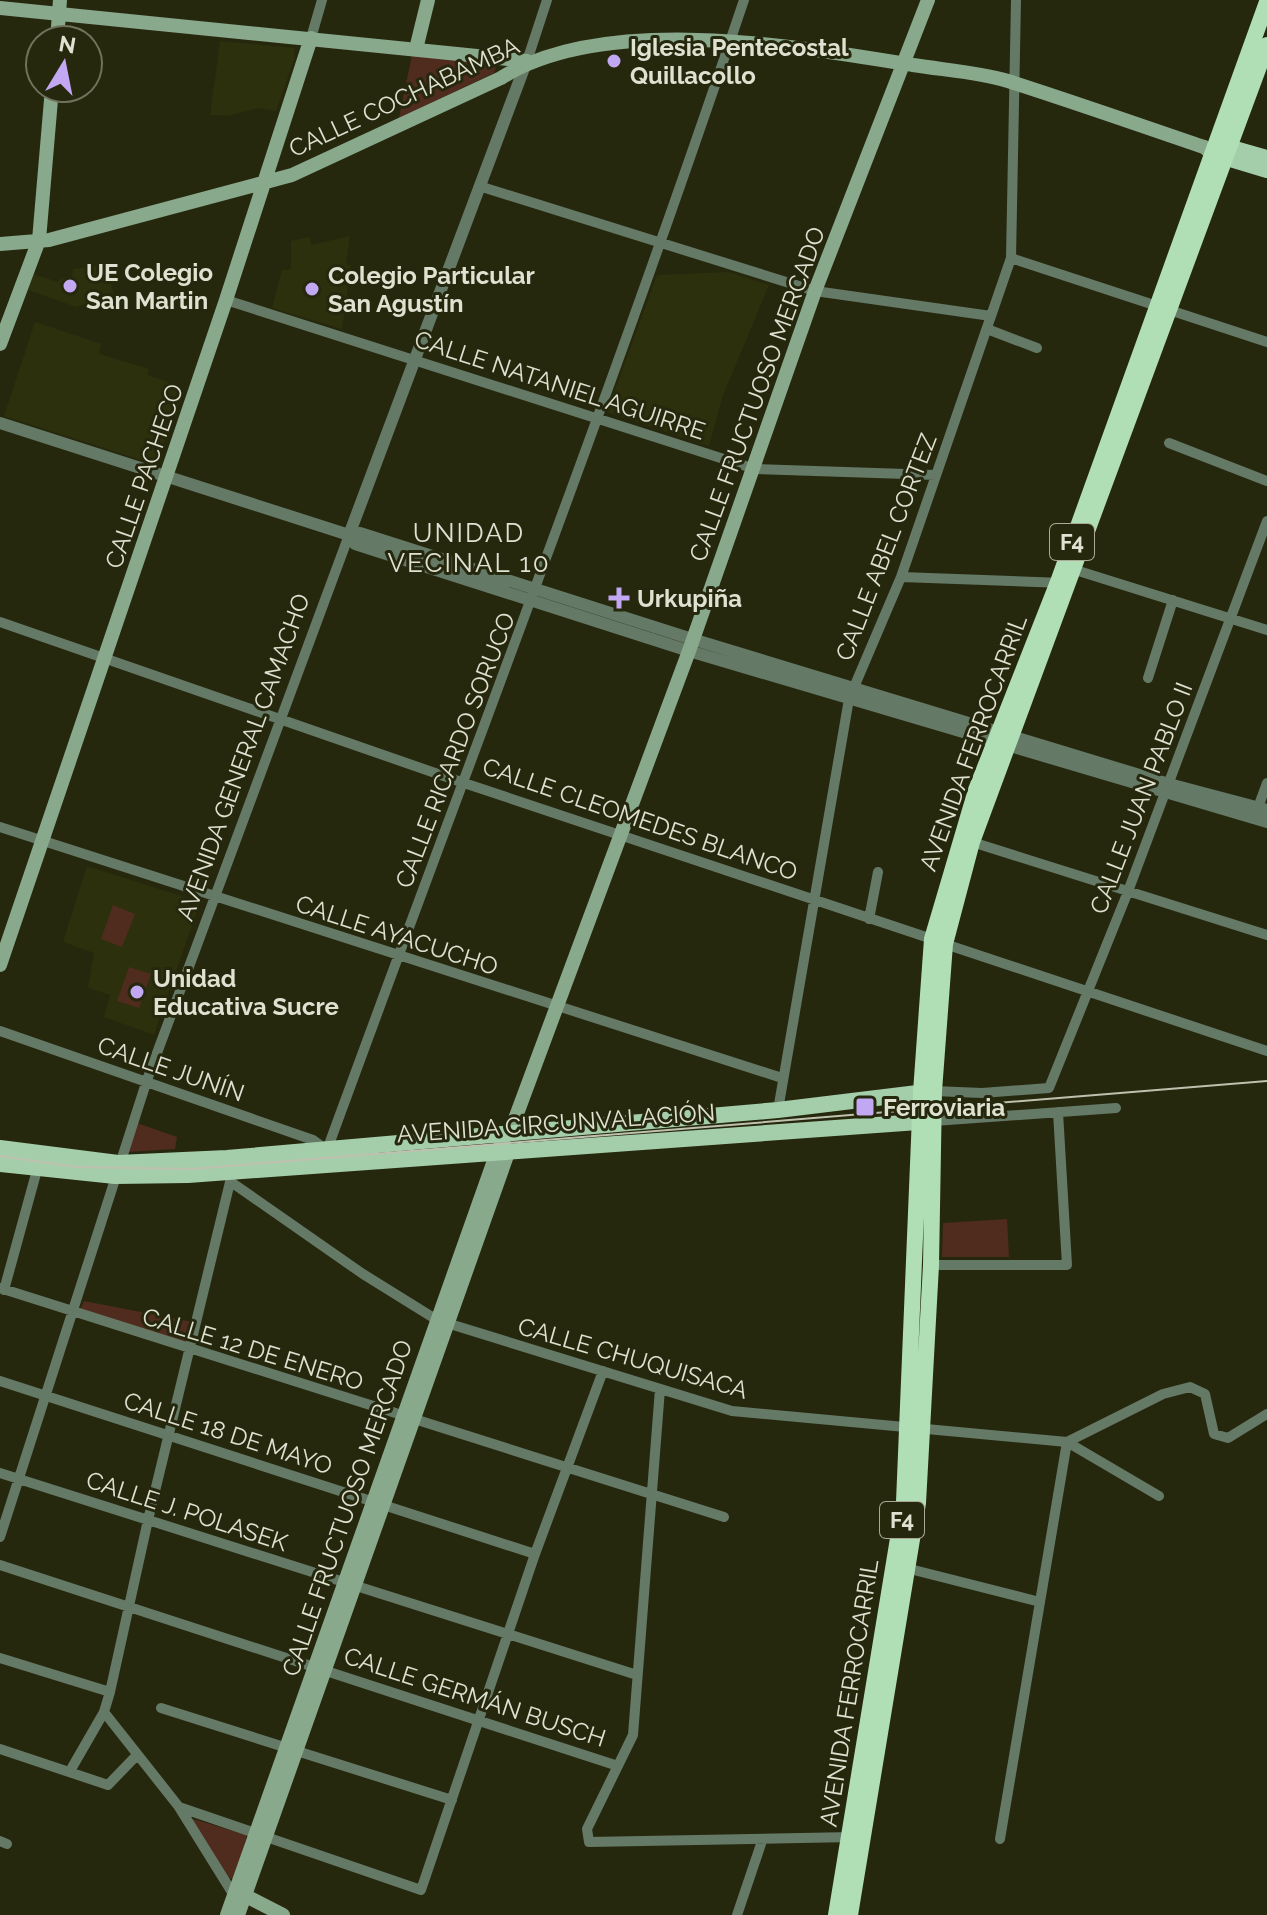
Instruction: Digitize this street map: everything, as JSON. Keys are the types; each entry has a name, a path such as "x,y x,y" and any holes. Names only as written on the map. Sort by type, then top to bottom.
{"highway":[{"name":"AVENIDA FERROCARRIL","path":"850,1915 857,1838 902,1567 918,1503 915,1428 928,1091 938,942 960,836 1067,576 1164,307 1267,2"},
{"name":"AVENIDA FERROCARRIL","path":"1218,150 1267,45"},
{"name":"AVENIDA FERROCARRIL","path":"938,942 1002,739"},
{"name":"AVENIDA FERROCARRIL","path":"915,1428 931,1265 927,1121"},
{"name":"AVENIDA FERROCARRIL","path":"836,1915 857,1838"}],"main road":[{"path":"416,49 428,0"},
{"name":"CALLE FRUCTUOSO MERCADO","path":"235,1915 239,1895 319,1668 556,1007 755,469 815,291 928,0"},
{"path":"0,8 60,7 527,61"},
{"name":"CALLE PACHECO","path":"0,965 167,477 311,38"},
{"name":"CALLE COCHABAMBA","path":"0,244 39,240 292,175 501,78 527,61 625,42 730,43 812,50 903,63 1016,84 1218,150"},
{"path":"1,340 39,240 51,104"},
{"path":"1218,150 1267,158"},
{"path":"1218,150 1267,170"},
{"name":"AVENIDA CIRCUNVALACIÓN","path":"0,1164 37,1170 116,1170 232,1177 509,1138 928,1091"},
{"name":"AVENIDA CIRCUNVALACIÓN","path":"0,1148 116,1170 327,1150 509,1138 927,1121"},
{"path":"239,1895 283,1915"}],"street":[{"name":"CALLE PACHECO","path":"311,38 322,0"},
{"name":"AVENIDA GENERAL CAMACHO","path":"0,1537 147,1080 527,61 547,0"},
{"name":"CALLE RICARDO SORUCO","path":"327,1150 461,782 535,595 744,0"},
{"name":"CALLE ABEL CORTEZ","path":"778,1110 851,693 901,577 1011,258 1016,0"},
{"path":"479,186 815,291 991,316"},
{"path":"1011,258 1267,342"},
{"name":"CALLE NATANIEL AGUIRRE","path":"226,300 755,469 936,475"},
{"path":"987,329 1037,348"},
{"path":"0,423 349,535 360,533 535,595 691,645 1167,789 1262,815 1267,783"},
{"path":"1169,443 1267,481"},
{"name":"CALLE JUAN PABLO II","path":"1049,1088 1127,894 1267,521"},
{"path":"901,577 1067,576 1173,600 1267,630"},
{"path":"1148,678 1173,600"},
{"name":"CALLE CLEOMEDES BLANCO","path":"0,622 461,782 1267,1051"},
{"name":"CALLE AYACUCHO","path":"0,827 782,1078"},
{"path":"972,842 1127,894 1267,935"},
{"path":"869,919 878,872"},
{"name":"CALLE JUNÍN","path":"0,1031 313,1140 327,1150"},
{"name":"AVENIDA CIRCUNVALACIÓN","path":"928,1091 982,1093 1049,1088"},
{"name":"AVENIDA CIRCUNVALACIÓN","path":"927,1121 1116,1108"},
{"path":"931,1265 1067,1265 1058,1112"},
{"path":"2,1289 37,1170"},
{"path":"70,1771 104,1712 110,1692 188,1350 232,1177"},
{"name":"CALLE CHUQUISACA","path":"232,1177 363,1274 443,1322 752,1414 1067,1442"},
{"name":"CALLE 12 DE ENERO","path":"2,1289 724,1517"},
{"path":"179,1807 421,1890 535,1554 603,1371"},
{"name":"CALLE 18 DE MAYO","path":"0,1381 535,1554"},
{"path":"1067,1442 1163,1394 1190,1387 1205,1394 1214,1434 1228,1438 1267,1414"},
{"path":"660,1389 633,1735 587,1829 589,1842 857,1838"},
{"path":"1067,1442 1159,1496"},
{"path":"1000,1839 1067,1442"},
{"name":"CALLE J. POLASEK","path":"0,1473 637,1675"},
{"name":"CALLE GERMÁN BUSCH","path":"0,1565 618,1766"},
{"path":"902,1567 1040,1602"},
{"path":"0,1658 110,1692"},
{"path":"161,1708 452,1800"},
{"path":"104,1712 179,1807 239,1895"},
{"path":"0,1749 108,1785 136,1756"},
{"path":"737,1915 762,1841"}],"shaded area":[{"path":"220,41 294,48 295,57 276,111 258,108 228,116 210,115"},
{"path":"412,55 491,63 496,67 494,73 399,118"},
{"name":"Colegio Particular San Agustín","path":"350,236 346,265 351,265 342,329 272,308 282,270 291,269 291,241 310,237 311,245"},
{"name":"UE Colegio San Martin","path":"106,265 114,295 76,307 28,290 33,274 58,282 61,278 72,277 73,269"},
{"path":"728,272 769,285 722,398 709,446 607,412 657,275"},
{"path":"35,322 101,344 99,354 149,369 147,375 183,387 159,457 151,463 4,416"},
{"path":"87,866 200,902 154,1035 104,1017 110,995 88,988 94,953 63,942"},
{"path":"113,905 135,914 122,947 101,939"},
{"path":"129,967 151,974 139,1008 117,1001"},
{"path":"137,1123 177,1137 175,1149 127,1152"},
{"path":"1007,1219 1009,1257 942,1257 943,1223"},
{"path":"84,1301 193,1322 187,1345 80,1310"},
{"path":"193,1819 247,1835 234,1879 229,1878 191,1823"}],"tram line":[{"path":"0,1156 77,1167 191,1169 1267,1081"}],"place":[{"name":"Iglesia Pentecostal Quillacollo","path":"614,61"},
{"name":"UE Colegio San Martin","path":"70,286"},
{"name":"Colegio Particular San Agustín","path":"312,289"},
{"name":"Urkupiña","path":"619,598"},
{"name":"Unidad Educativa Sucre","path":"137,992"},
{"name":"Ferroviaria","path":"865,1107"}],"district":[{"name":"UNIDAD VECINAL 10","path":"469,548"}]}
